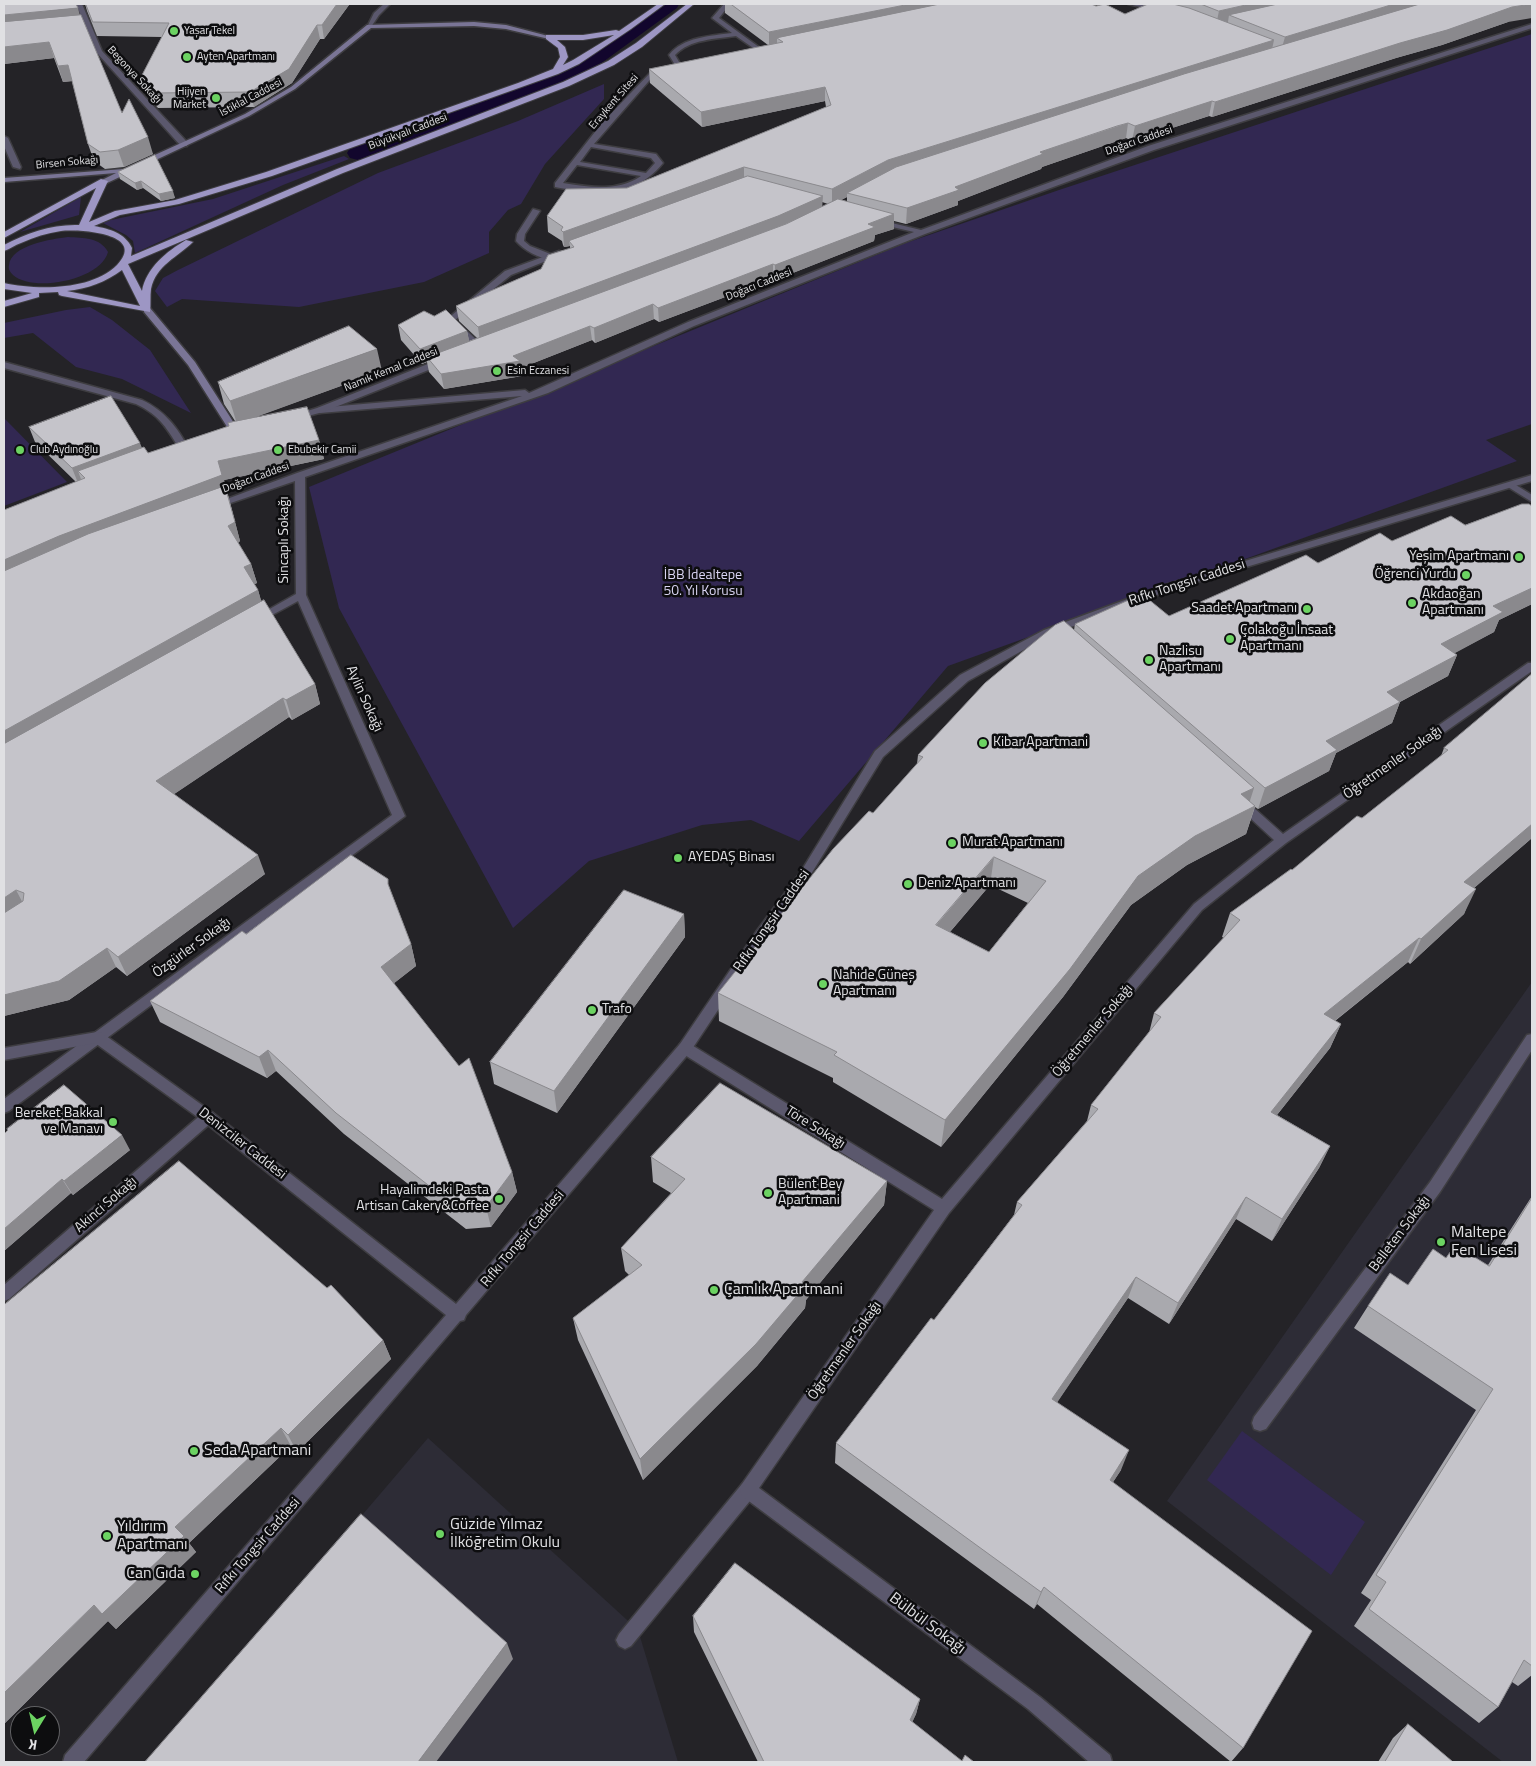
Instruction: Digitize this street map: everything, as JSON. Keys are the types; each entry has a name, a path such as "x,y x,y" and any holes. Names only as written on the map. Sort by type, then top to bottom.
{"highway":[{"name":"Büyükyalı Caddesi","path":"82,228 118,214 176,202 269,174 555,72 588,55 662,4"},
{"name":"Büyükyalı Caddesi","path":"4,304 102,279 123,263 350,167 566,84 611,63 640,46 691,4"},
{"name":"Büyükyalı Caddesi","path":"549,37 571,39 596,37 628,28"},
{"path":"549,37 561,48 564,57 555,72"},
{"path":"82,228 104,181"},
{"name":"İstiklal Caddesi","path":"4,235 104,181"},
{"path":"49,292 100,299 147,310 146,288 154,274 178,248 242,213"},
{"name":"Büyükyalı Caddesi","path":"4,248 32,235 82,228 105,232 122,239 127,246 128,254 123,263"},
{"name":"Büyükyalı Caddesi","path":"123,263 147,310"},
{"name":"Büyükyalı Caddesi","path":"4,286 28,292 49,292"}],"main road":[{"path":"369,26 474,24 506,27 549,37"},
{"name":"İstiklal Caddesi","path":"104,181 247,115 294,88 369,26"},
{"name":"Birsen Sokağı","path":"4,180 131,169"},
{"path":"147,310 192,364 235,431"}],"street":[{"name":"Begonya Sokağı","path":"79,4 99,52 184,144"},
{"path":"82,12 89,4"},
{"name":"İstiklal Caddesi","path":"369,26 376,14 387,4"},
{"path":"727,4 715,18 761,50"},
{"path":"1131,4 1165,11"},
{"name":"Doğacı Caddesi","path":"200,511 545,391 691,324 922,232 1151,148 1532,26"},
{"path":"78,28 87,27"},
{"path":"679,67 672,55 680,46 715,37 738,34"},
{"path":"752,52 771,49"},
{"name":"Eraykent Sitesi","path":"646,175 632,185 608,191 558,185 653,73 688,66"},
{"path":"4,138 17,167"},
{"path":"576,163 646,175 659,163 657,158 590,145"},
{"path":"536,211 521,234 520,241 527,248 550,258"},
{"path":"869,219 922,232"},
{"path":"479,347 450,320 508,273 569,251"},
{"path":"470,350 488,343"},
{"name":"Namık Kemal Caddesi","path":"282,419 320,410 453,357"},
{"path":"4,365 130,399 151,407 168,421 184,449"},
{"path":"320,410 545,391"},
{"name":"Sincaplı Sokağı","path":"250,624 301,595 300,475"},
{"name":"Rıfkı Tongsir Caddesi","path":"72,1762 458,1315 685,1048 761,935 804,876 879,754 964,678 1052,635 1169,587 1532,478"},
{"path":"1511,484 1532,499"},
{"name":"Aylin Sokağı","path":"301,595 399,816"},
{"name":"Öğretmenler Sokağı","path":"625,1640 748,1490 944,1208 1198,907 1282,840 1532,666"},
{"path":"1231,794 1282,840"},
{"name":"Özgürler Sokağı","path":"4,1106 399,816"},
{"path":"4,1054 97,1037"},
{"name":"Denizciler Caddesi","path":"97,1037 208,1117 458,1315"},
{"name":"Belleten Sokağı","path":"1260,1422 1435,1187 1532,1039"},
{"name":"Töre Sokağı","path":"685,1048 944,1208"},
{"name":"Akinci Sokağı","path":"4,1294 208,1117"},
{"name":"Bülbül Sokağı","path":"748,1490 1034,1703 1103,1762"}],"shaded area":[{"name":"Maltepe Fen Lisesi","path":"1532,982 1532,1762 1503,1762 1167,1501"},
{"name":"Güzide Yılmaz İlköğretim Okulu","path":"428,1438 638,1630 678,1762 151,1762"}],"green space":[{"name":"İBB İdealtepe 50. Yıl Korusu","path":"1532,34 1532,424 1486,440 1517,461 948,666 799,841 751,820 702,825 589,861 513,928 339,608 309,487 903,244 1059,190"},
{"path":"604,84 604,99 545,164 521,204 508,210 489,232 489,253 424,282 299,307 182,299 167,307 155,291 163,278 178,270 378,173 518,121"},
{"path":"344,156 349,159 283,185 135,253 133,241 126,235 101,222 213,199"},
{"path":"81,197 79,215 20,232"},
{"path":"68,237 85,238 100,243 108,252 103,262 93,270 80,276 50,283 35,283 23,280 10,272 11,258 17,252 43,241"},
{"path":"90,307 112,320 150,350 191,413 122,379 76,367 33,333 4,338 4,323"},
{"name":"Club Aydınoğlu","path":"4,418 67,482 4,506"},
{"path":"1242,1431 1365,1522 1331,1575 1207,1480"}],"building":[{"path":"4,4 76,4 78,8 4,15"},
{"path":"86,4 337,4 322,25 317,25 289,69 250,92 154,93 140,79 169,23 93,22"},
{"path":"731,4 910,4 769,32"},
{"path":"940,4 1091,4 1096,6 1105,4 1125,14 1148,4 1173,4 1189,8 1274,40 888,160 832,189 744,167 563,232 561,230 563,227 547,216 566,189 627,188 831,105 825,87 701,112 649,69 783,42 777,38"},
{"path":"1201,4 1250,4 1219,11"},
{"path":"1278,4 1394,4 1285,37 1229,15"},
{"path":"1420,4 1532,4 1512,7 1447,30 1135,126 1128,123 1117,126 1040,152 1043,154 955,187 959,190 907,208 847,193 896,167 1184,74"},
{"path":"81,15 122,113 129,99 148,137 118,150 100,152 88,144 68,65 58,66 49,42 4,47 4,22"},
{"path":"155,155 173,191 159,194 141,181 135,183 118,172"},
{"path":"748,176 823,196 778,216 478,327 456,306 541,269 548,255 574,247 569,241"},
{"path":"838,199 894,214 868,224 875,227 775,265 773,264 658,308 653,304 594,328 590,326 513,356 520,361 441,374 427,357 786,224"},
{"path":"446,310 467,331 420,349 398,325 424,311 434,316"},
{"path":"349,326 377,349 230,401 218,382"},
{"path":"111,396 140,443 72,468 29,427"},
{"path":"307,407 319,440 218,461 222,475 59,536 4,560 4,510 85,478 78,471 144,447 148,453 229,426 228,423"},
{"path":"225,486 235,522 228,526 251,564 244,567 258,590 4,731 4,571 88,534"},
{"path":"1522,504 1532,506 1532,588 1493,606 1503,612 1441,644 1457,655 1387,692 1400,702 1326,741 1337,750 1265,788 1075,624 1142,594 1169,616 1306,555 1318,563 1380,533 1392,541 1451,516 1465,525"},
{"path":"264,600 315,684 286,700 283,698 156,781 258,855 118,957 107,948 59,981 4,995 4,913 23,901 24,893 16,890 4,898 4,744"},
{"path":"1064,621 1254,788 1241,794 1255,806 1195,836 1138,876 1070,969 945,1120 834,1055 837,1052 718,993 833,849 869,811 873,813 923,757 918,755 985,683 1055,625","holes":["994,857 1046,881 989,952 936,925"]},
{"path":"1532,674 1532,824 1464,882 1476,889 1421,939 1419,938 1324,1014 1341,1024 1271,1112 1330,1146 1282,1219 1246,1197 1178,1303 1136,1277 1052,1399 1129,1450 1110,1480 1312,1631 1243,1748 1044,1587 1041,1592 836,1443 931,1318 934,1320 1022,1205 1017,1202 1098,1109 1091,1105 1161,1017 1154,1013 1240,920 1230,913 1292,870 1357,816 1362,818 1448,750 1444,748"},
{"path":"351,855 388,879 388,884 411,944 381,967 459,1066 469,1058 512,1172 486,1207 460,1210 336,1113 268,1050 259,1057 150,1001 242,931 246,934"},
{"name":"Trafo","path":"624,890 684,914 554,1091 490,1062"},
{"path":"720,1083 887,1181 802,1282 806,1285 756,1344 640,1459 573,1318 642,1265 621,1248 685,1179 651,1157"},
{"path":"64,1085 122,1135 64,1181 62,1179 4,1229 4,1134 7,1129"},
{"path":"179,1161 327,1288 331,1285 383,1340 288,1435 281,1428 175,1527 184,1536 102,1614 94,1605 4,1693 4,1305"},
{"path":"1532,1198 1532,1666 1524,1660 1498,1707 1369,1609 1386,1582 1376,1575 1493,1389 1368,1306 1390,1273 1408,1285 1433,1249 1446,1258 1455,1245 1489,1266"},
{"path":"361,1514 507,1643 418,1762 145,1762"},
{"path":"735,1563 920,1699 910,1720 962,1761 965,1755 974,1762 764,1762 693,1616"},
{"path":"1408,1724 1453,1762 1385,1762"}],"waterway":[{"path":"358,153 578,71 670,4"}],"place":[{"name":"Yaşar Tekel","path":"174,31"},
{"name":"Ayten Apartmanı","path":"187,57"},
{"name":"Hijyen Market","path":"216,98"},
{"name":"Esin Eczanesi","path":"497,371"},
{"name":"Club Aydınoğlu","path":"20,450"},
{"name":"Ebubekir Camii","path":"278,450"},
{"name":"Yeşim Apartmanı","path":"1519,557"},
{"name":"Öğrenci Yurdu","path":"1466,575"},
{"name":"Akdaoğan Apartmanı","path":"1412,603"},
{"name":"Saadet Apartmanı","path":"1307,609"},
{"name":"Çolakoğu İnsaat Apartmanı","path":"1230,639"},
{"name":"Nazlisu Apartmanı","path":"1149,660"},
{"name":"Kibar Apartmani","path":"983,743"},
{"name":"Murat Apartmanı","path":"952,843"},
{"name":"AYEDAŞ Binası","path":"678,858"},
{"name":"Deniz Apartmanı","path":"908,884"},
{"name":"Nahide Güneş Apartmanı","path":"823,984"},
{"name":"Trafo","path":"592,1010"},
{"name":"Bereket Bakkal ve Manavı","path":"113,1122"},
{"name":"Bülent Bey Apartmani","path":"768,1193"},
{"name":"Hayalimdeki Pasta Artisan Cakery&Coffee","path":"499,1199"},
{"name":"Maltepe Fen Lisesi","path":"1441,1242"},
{"name":"Çamlık Apartmani","path":"714,1290"},
{"name":"Seda Apartmani","path":"194,1451"},
{"name":"Güzide Yılmaz İlköğretim Okulu","path":"440,1534"},
{"name":"Yıldırım Apartmanı","path":"107,1536"},
{"name":"Can Gıda","path":"195,1574"}]}
